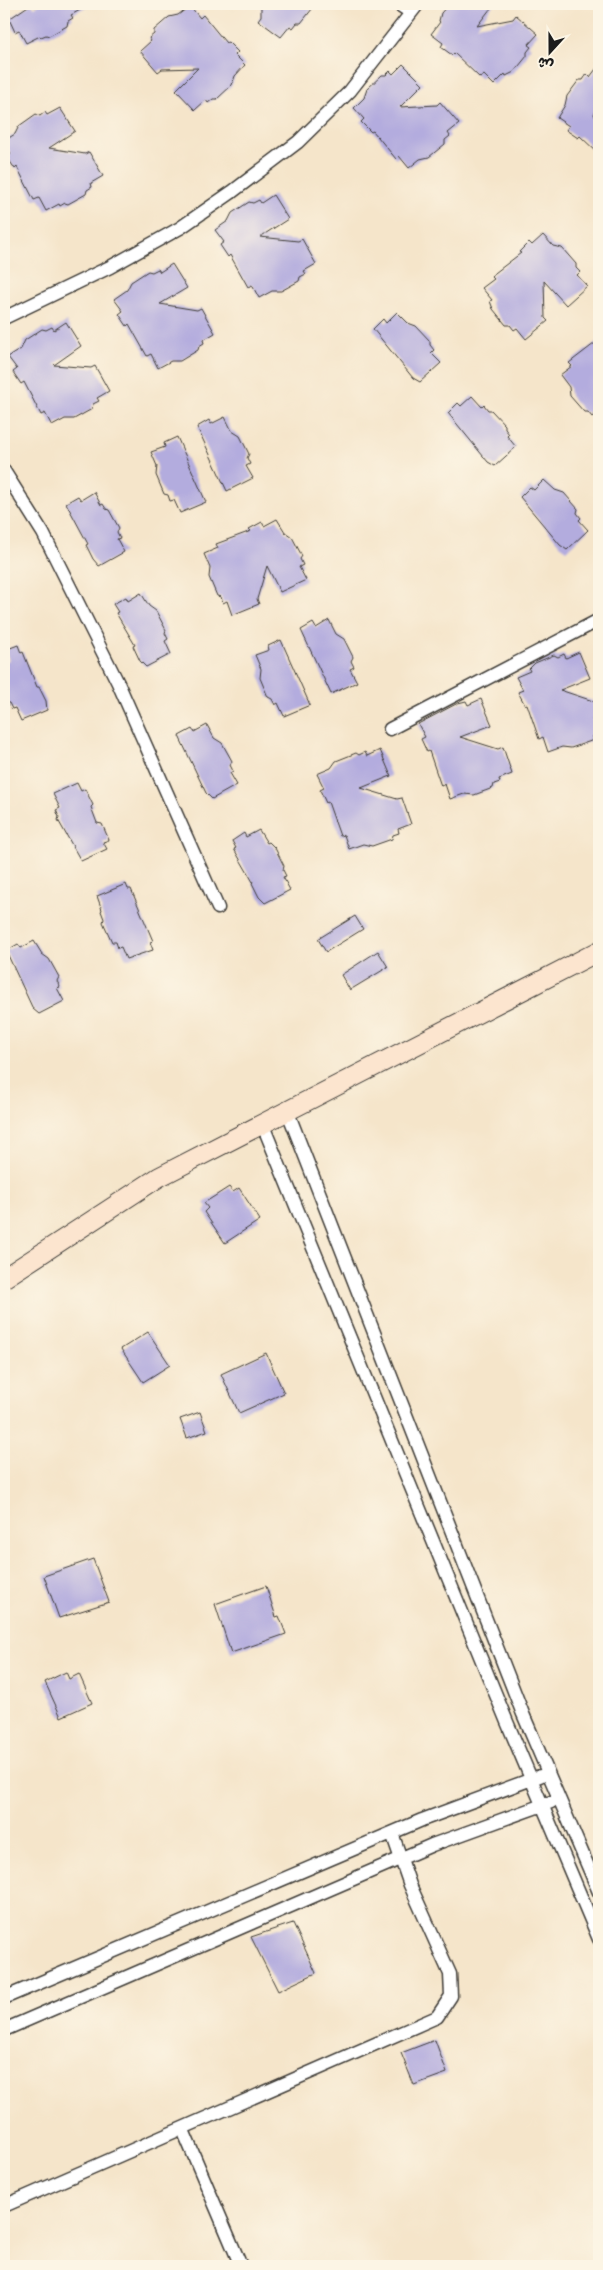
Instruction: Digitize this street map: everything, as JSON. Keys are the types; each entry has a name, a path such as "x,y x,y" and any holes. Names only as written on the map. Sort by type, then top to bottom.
{"street":[{"path":"4,318 110,267 180,228 232,192 298,142 350,91 414,8 398,4"},
{"path":"4,471 43,533 118,683 218,908"},
{"path":"390,729 599,620"},
{"path":"4,1278 159,1177 599,951"},
{"path":"287,1110 523,1714 599,1892"},
{"path":"262,1123 599,1939"},
{"path":"4,1998 392,1833 549,1772"},
{"path":"4,2030 432,1845 560,1798"},
{"path":"4,2206 183,2130 437,2017 451,1996 450,1974 392,1833"},
{"path":"183,2130 241,2266"}],"building":[{"path":"31,4 35,7 40,4 91,4 71,15 73,18 68,21 67,26 49,36 40,36 26,43 19,30 15,32 9,19"},
{"path":"261,4 316,4 301,23 297,23 293,28 290,26 281,37 258,20 261,16"},
{"path":"449,4 494,4 477,26 513,19 516,15 538,34 528,45 531,47 527,52 527,56 514,72 506,76 505,74 494,85 484,75 480,78 454,53 452,55 441,47 443,43 431,34 440,22 441,13"},
{"path":"190,6 200,18 203,15 226,43 228,42 238,52 235,55 245,65 235,76 232,85 217,99 213,99 208,103 206,100 195,110 176,90 198,68 162,69 158,72 140,51 151,41 149,38 154,34 154,30 169,17 178,15"},
{"path":"403,64 423,84 400,107 437,105 440,102 459,124 448,133 450,136 445,140 445,144 429,157 420,159 409,168 399,156 396,159 373,131 371,132 361,122 364,119 354,108 364,98 367,89 382,75 386,75 390,71 393,74"},
{"path":"599,65 599,107 594,114 599,125 599,154 580,136 578,138 566,130 569,126 557,118 565,105 567,96 579,80 583,80 587,74 590,77"},
{"path":"60,108 75,131 49,148 85,154 89,152 103,176 91,183 92,187 87,190 86,194 68,204 65,203 60,206 59,204 46,211 39,198 34,200 17,167 15,169 7,157 11,154 4,141 15,134 19,126 36,114 40,116 45,112 47,115"},
{"path":"273,195 288,219 260,237 298,241 302,239 316,264 304,271 306,274 300,277 299,281 281,291 272,291 259,298 252,285 248,287 230,255 228,257 220,245 224,242 215,230 228,221 232,213 249,202 253,203 259,200 261,203"},
{"path":"543,235 553,246 562,248 576,264 576,268 580,272 577,275 587,286 566,305 544,281 545,318 548,321 526,339 517,328 514,330 510,325 506,325 493,309 490,301 492,300 482,288 494,279 491,276 521,253 519,252 529,242 532,245"},
{"path":"172,264 187,288 160,304 197,310 201,308 215,333 203,340 204,343 199,346 198,350 180,361 171,361 158,368 151,354 147,356 129,324 127,326 119,314 123,311 114,299 127,290 131,282 148,271 152,272 158,269 160,272"},
{"path":"397,312 408,323 416,326 430,341 430,345 434,350 431,353 441,363 420,382 413,378 373,329 383,319 386,323"},
{"path":"66,322 81,346 54,365 91,368 95,366 109,391 97,398 99,401 93,404 92,409 74,419 65,419 52,426 45,413 41,415 24,382 21,384 13,372 17,369 8,357 21,349 25,340 42,329 46,330 52,327 54,330"},
{"path":"599,340 599,373 597,378 599,380 599,411 592,417 588,412 584,412 570,396 569,387 560,375 572,366 569,363"},
{"path":"472,396 482,407 484,405 488,410 491,410 505,425 505,429 509,434 507,436 516,447 495,466 488,462 448,413 458,403 461,406"},
{"path":"225,417 232,431 240,436 249,454 247,458 250,464 246,466 253,478 227,491 197,427 209,420 211,424"},
{"path":"177,437 206,502 180,513 174,500 170,501 168,495 164,494 156,475 157,466 151,452 165,447 164,443"},
{"path":"544,480 555,490 564,493 578,509 577,513 581,518 579,520 588,530 567,550 560,545 520,497 530,487 534,490"},
{"path":"94,492 101,505 103,504 109,510 119,528 117,532 120,538 117,539 124,552 99,566 93,559 86,545 88,544 66,503 78,496 81,500"},
{"path":"277,519 285,532 292,537 302,556 300,559 303,565 299,567 306,580 280,592 267,566 257,599 259,604 232,615 227,601 223,603 221,597 217,596 209,577 210,568 204,554 218,548 216,544 251,531 249,529 262,522 264,526"},
{"path":"141,593 149,606 156,611 166,630 165,633 168,639 165,641 171,654 146,667 140,661 133,646 135,645 116,613 118,612 113,604 126,597 128,601"},
{"path":"329,620 336,634 344,639 353,657 351,661 354,667 350,669 357,682 331,694 301,630 313,623 316,628"},
{"path":"281,640 310,705 284,716 278,703 275,705 272,699 268,697 260,678 261,669 255,655 269,650 268,646"},
{"path":"18,645 21,653 23,652 37,687 39,687 46,701 47,710 21,721 15,708 12,709 9,703 4,702 4,662 9,660 5,650"},
{"path":"579,652 590,678 560,690 599,703 599,716 592,719 598,735 592,737 591,741 571,748 562,747 548,752 543,737 539,739 527,704 525,705 518,692 523,690 516,677 530,671 529,669 535,663 554,655 558,657 564,654 566,658"},
{"path":"481,699 492,725 460,737 498,749 503,747 512,774 499,779 500,782 494,784 493,788 474,795 464,794 450,799 445,784 441,786 429,751 427,752 421,739 425,737 418,724 458,703 466,701 468,705"},
{"path":"207,725 214,738 222,743 232,761 230,765 233,771 230,773 237,785 212,799 206,793 179,736 192,729 194,732"},
{"path":"380,750 391,776 361,788 397,799 402,798 411,824 398,829 399,833 393,835 392,839 372,846 363,844 349,849 344,835 340,836 328,802 326,803 320,790 324,788 317,774 331,768 336,761 356,753 359,755 365,752 367,756"},
{"path":"77,783 81,791 85,789 93,805 91,807 97,823 102,824 109,840 103,842 107,849 81,861 58,820 59,817 56,810 60,808 53,794"},
{"path":"259,830 267,843 269,842 275,848 284,866 283,870 286,876 283,877 290,890 265,903 259,897 253,882 234,849 236,848 232,841 244,833 246,837"},
{"path":"126,884 128,889 131,889 153,941 150,942 153,950 126,959 121,947 118,948 116,942 112,942 103,922 102,910 97,896"},
{"path":"355,916 363,929 326,952 318,939"},
{"path":"34,941 42,954 49,959 59,977 57,981 60,987 57,988 64,1001 39,1014 33,1009 6,951 18,944 21,948"},
{"path":"378,951 388,967 350,990 341,975"},
{"path":"229,1187 233,1192 239,1188 260,1220 225,1243 204,1212 208,1208 204,1203"},
{"path":"148,1332 170,1365 143,1382 121,1349"},
{"path":"266,1353 284,1393 239,1413 221,1374"},
{"path":"200,1412 207,1431 187,1438 180,1419"},
{"path":"93,1559 109,1602 59,1618 44,1576"},
{"path":"266,1586 276,1617 279,1616 286,1634 231,1653 215,1604"},
{"path":"66,1672 69,1679 79,1674 92,1703 61,1717 45,1682"},
{"path":"293,1923 316,1973 278,1991 251,1937"},
{"path":"435,2040 447,2073 414,2085 401,2053"}]}
